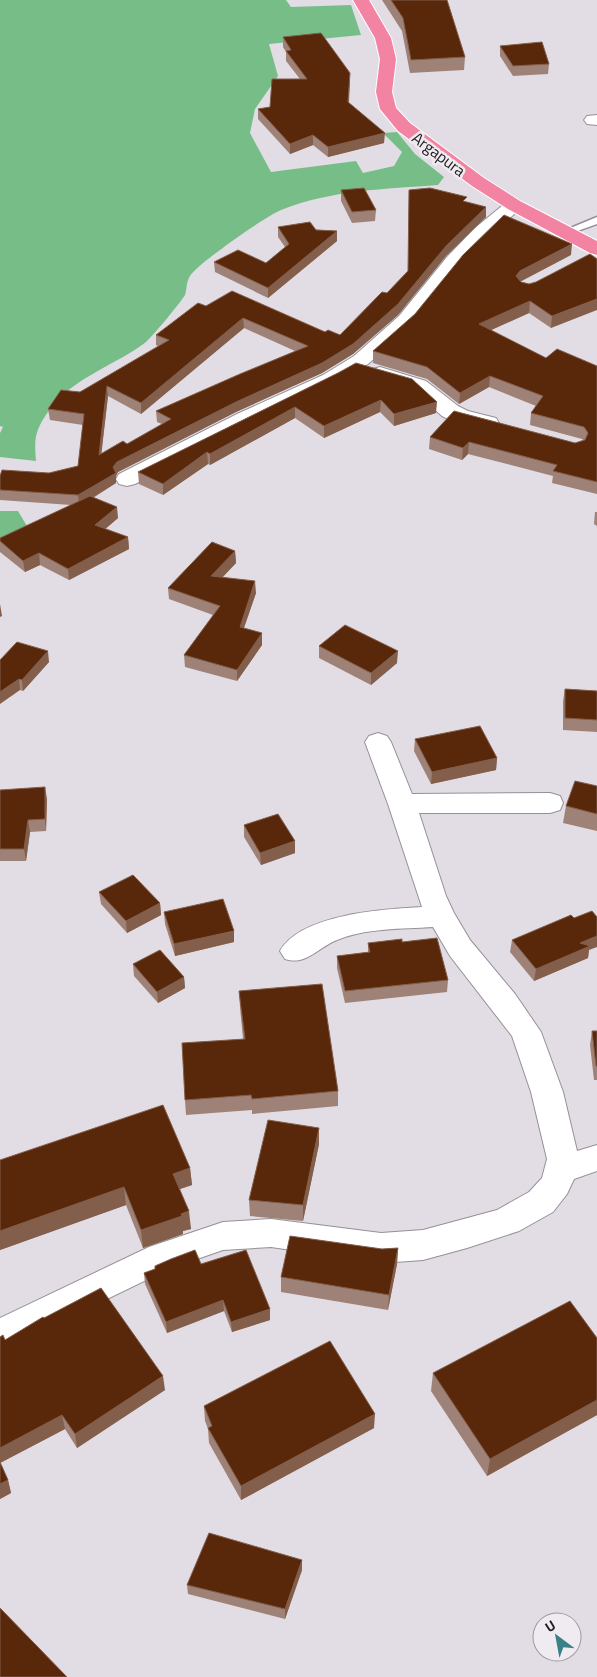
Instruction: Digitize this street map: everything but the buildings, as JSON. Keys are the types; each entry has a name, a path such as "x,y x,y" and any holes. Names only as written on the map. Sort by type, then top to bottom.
{"highway":[{"name":"Argapura","path":"361,0 383,38 388,59 384,92 388,109 404,127 437,153 514,205 597,250"}],"street":[{"path":"127,479 245,419 330,379 352,365 406,320 454,261 482,232 514,205"},
{"path":"580,260 597,250"},
{"path":"352,365 414,382 430,392 450,411 460,416 508,428"},
{"path":"0,1335 161,1257 223,1236 271,1233 380,1248 423,1245 468,1234 507,1221 541,1202 556,1184 563,1159 558,1133 547,1092 526,1032 460,948 441,916 432,896 402,804 378,742"},
{"path":"402,804 550,803"},
{"path":"295,951 308,940 336,928 363,923 441,916"},
{"path":"560,1170 597,1158"}],"lane":[{"path":"566,232 597,220"}],"green space":[{"path":"0,0 286,0 291,7 351,5 361,35 269,44 278,76 255,109 250,133 271,172 356,161 363,173 394,166 402,152 383,133 397,132 415,154 444,177 438,185 379,189 319,198 281,210 261,221 218,251 195,270 187,283 185,295 146,342 83,380 60,398 50,409 38,428 35,446 36,461 0,457 0,433 3,427 0,426"},
{"path":"0,511 18,511 27,526 0,542"}]}
